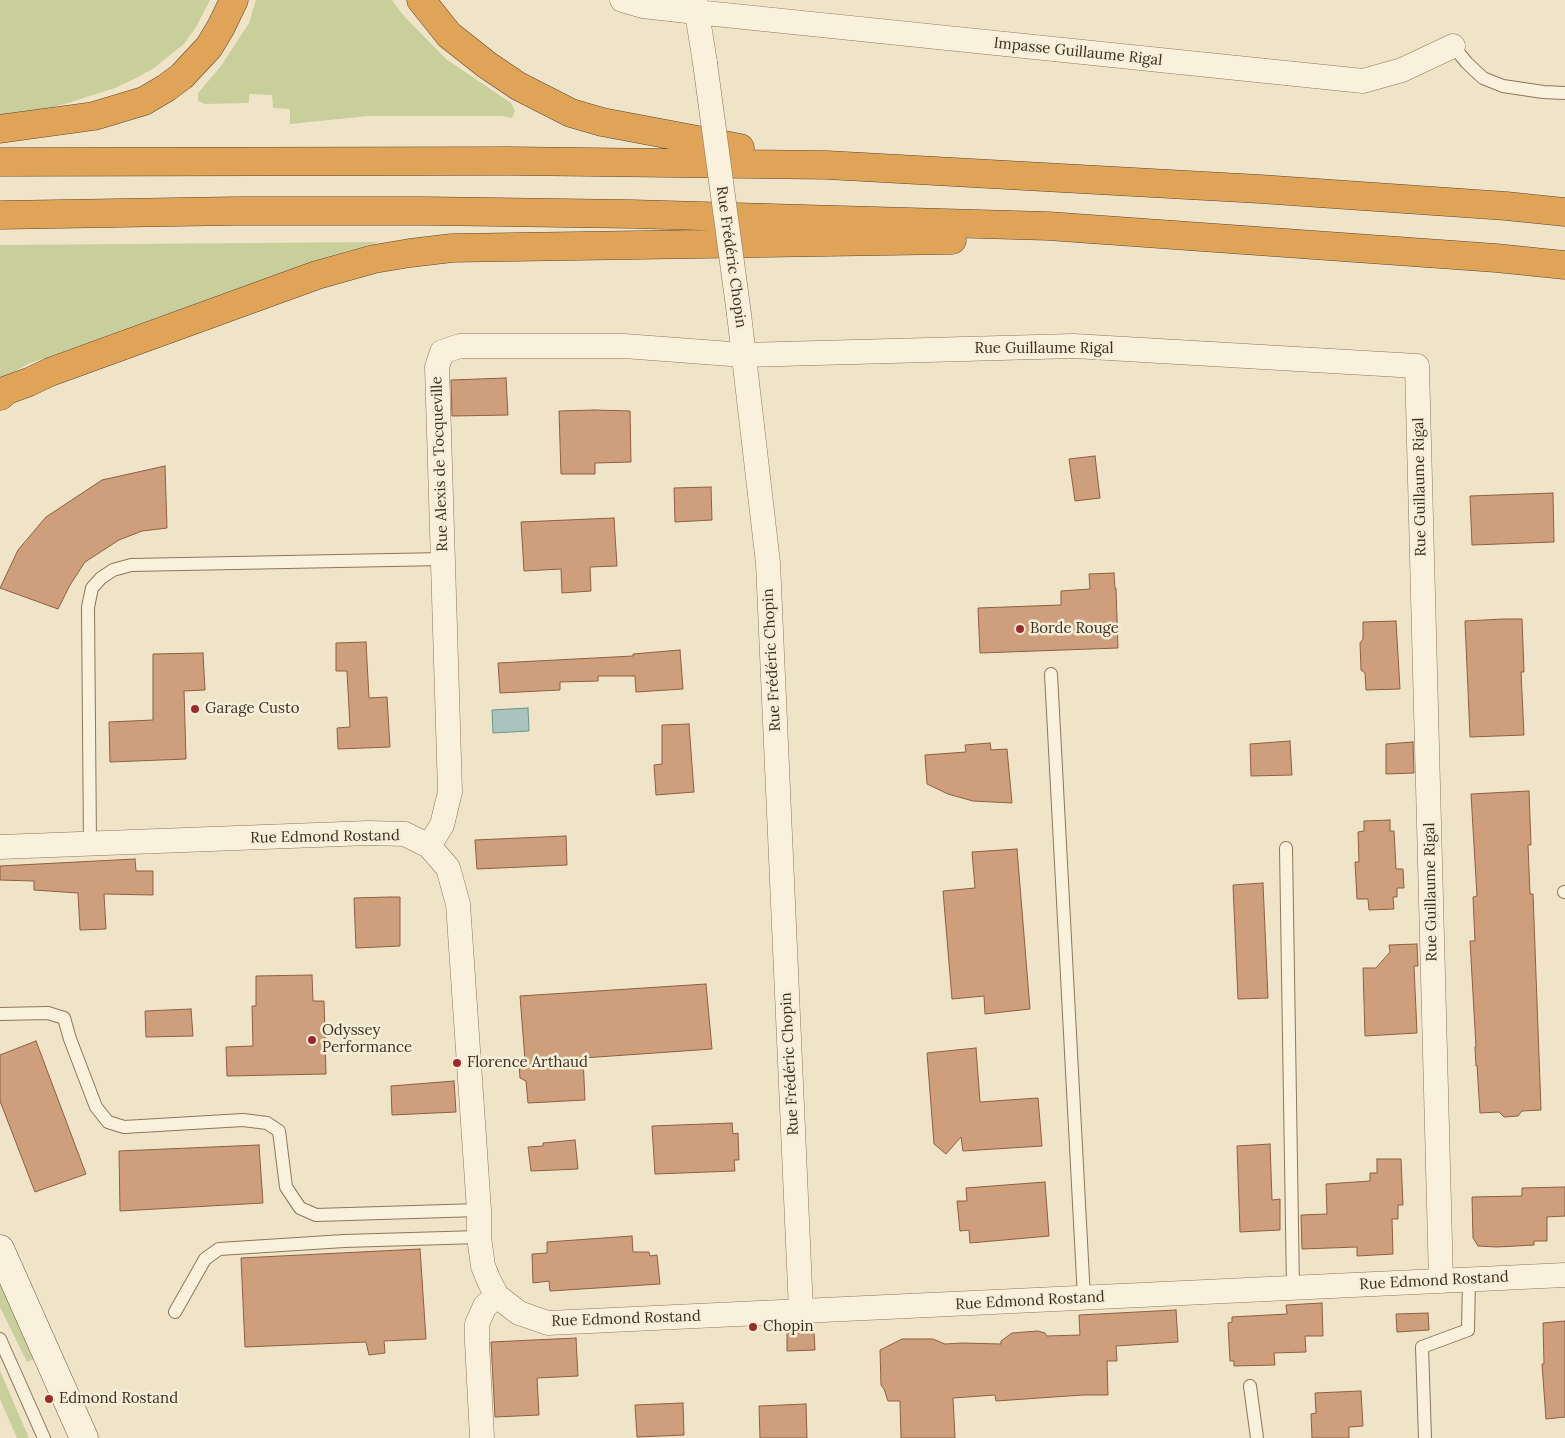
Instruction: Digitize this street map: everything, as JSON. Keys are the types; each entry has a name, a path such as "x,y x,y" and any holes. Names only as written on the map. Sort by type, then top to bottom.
{"highway":[{"path":"0,129 94,116 144,101 182,76 209,47 234,0"},
{"path":"421,0 449,34 487,65 518,86 571,113 602,122 827,165"},
{"path":"0,162 510,161 827,165 1260,189 1506,206 1565,212"},
{"path":"0,215 236,211 632,214 1048,226 1496,258 1565,265"},
{"path":"0,396 7,390 50,372 317,275 374,259 452,248 1197,236"},
{"path":"0,416 29,382"}],"main road":[{"path":"0,1249 84,1438"}],"street":[{"path":"622,0 643,6 696,6"},
{"name":"Impasse Guillaume Rigal","path":"696,6 1364,81 1402,70 1454,46"},
{"name":"Rue Frédéric Chopin","path":"696,6 739,314 768,563 801,1312"},
{"name":"Rue Alexis de Tocqueville","path":"429,846 442,825 450,792 437,367 442,352 460,346 614,346 744,355"},
{"name":"Rue Guillaume Rigal","path":"744,355 1074,346 1417,366 1440,1281"},
{"name":"Rue Edmond Rostand","path":"0,847 369,833 406,834 429,846 448,868 458,904 479,1210 479,1237 483,1266 488,1281 497,1296 519,1313 548,1323 1565,1275"},
{"path":"482,1438 477,1324 484,1306 497,1296"}],"lane":[{"path":"1454,46 1467,63 1483,78 1503,86 1565,93"},
{"path":"90,844 88,606 92,588 101,578 113,570 131,564 443,559"},
{"path":"1051,674 1084,1298"},
{"path":"1286,848 1293,1288"},
{"path":"0,1014 48,1013 64,1018 96,1107 108,1122 124,1127 243,1120 267,1124 279,1131 286,1187 300,1208 316,1215 479,1210"},
{"path":"175,1312 204,1259 219,1248 344,1241 479,1237"},
{"path":"1425,1438 1422,1348 1468,1330 1469,1280"},
{"path":"0,1339 44,1438"},
{"path":"1250,1386 1257,1438"}],"green space":[{"path":"0,0 210,0 196,27 184,44 154,68 136,78 115,88 68,103 46,109 0,116"},
{"path":"256,0 392,0 403,15 446,59 511,103 515,111 512,118 502,116 368,116 290,124 290,109 273,108 272,95 249,94 249,103 205,104 198,101 198,93 221,66 249,23"},
{"path":"379,242 319,259 28,364 0,380 0,245"},
{"path":"0,1277 36,1358 27,1362 0,1307"},
{"path":"0,1371 29,1438 17,1438 0,1399"}],"water":[{"path":"528,708 529,731 493,733 492,710"}],"building":[{"path":"506,378 508,415 452,416 451,380"},
{"path":"559,411 630,411 631,462 595,463 595,474 561,474"},
{"path":"1095,456 1100,498 1075,501 1069,459"},
{"path":"165,466 167,528 142,531 119,540 85,562 70,585 58,609 0,588 18,550 46,517 102,480"},
{"path":"711,487 712,520 675,522 674,488"},
{"path":"1553,493 1554,542 1472,545 1470,496"},
{"path":"614,518 617,566 590,567 591,591 562,593 561,569 524,571 521,522"},
{"path":"1114,573 1118,648 980,653 978,608 1061,605 1061,591 1090,589 1089,574"},
{"path":"1522,619 1524,672 1521,672 1524,735 1470,737 1465,621"},
{"path":"1396,621 1400,689 1366,690 1365,673 1361,670 1360,643 1363,639 1363,622"},
{"path":"366,642 369,698 387,697 390,747 338,749 337,728 350,727 347,671 336,671 336,643"},
{"path":"680,650 683,689 636,692 635,676 598,676 598,681 560,682 560,690 500,693 498,663 633,656 633,654"},
{"path":"203,653 205,690 184,691 186,759 110,762 109,722 153,720 153,654"},
{"path":"689,724 694,792 656,795 654,765 662,764 662,725"},
{"path":"1290,741 1292,775 1251,776 1250,744"},
{"path":"1413,742 1414,773 1386,774 1386,744"},
{"path":"990,743 991,750 1007,749 1012,803 973,801 948,794 927,784 925,755 966,752 965,745"},
{"path":"1529,791 1531,845 1528,845 1530,894 1533,894 1541,1110 1522,1111 1518,1116 1504,1117 1499,1112 1480,1113 1470,941 1475,941 1473,897 1477,896 1471,794"},
{"path":"1390,820 1390,831 1394,831 1396,869 1403,869 1404,888 1397,888 1397,897 1393,897 1394,909 1369,910 1368,899 1357,899 1355,862 1359,862 1358,832 1364,831 1364,821"},
{"path":"566,836 567,865 477,869 475,840"},
{"path":"1017,849 1030,1009 985,1014 984,996 952,999 943,891 975,888 972,852"},
{"path":"135,859 136,871 153,871 153,895 104,894 106,929 80,930 78,893 34,890 34,881 0,880 0,866"},
{"path":"1263,883 1268,998 1238,999 1233,885"},
{"path":"400,897 400,946 356,948 354,898"},
{"path":"1417,944 1418,966 1414,966 1417,1033 1365,1036 1363,968 1376,968 1390,952 1389,945"},
{"path":"312,975 313,1001 324,1001 326,1074 227,1076 226,1047 253,1046 252,1006 256,1006 256,976"},
{"path":"706,984 712,1049 583,1058 585,1100 528,1103 526,1081 520,1078 519,1064 525,1060 520,996"},
{"path":"191,1009 193,1036 146,1037 145,1011"},
{"path":"36,1041 86,1174 35,1192 0,1101 0,1055"},
{"path":"976,1048 980,1102 1038,1098 1042,1146 963,1151 961,1137 946,1154 934,1144 927,1053"},
{"path":"454,1081 456,1112 392,1115 391,1086"},
{"path":"732,1123 733,1134 738,1133 739,1160 734,1160 735,1171 655,1174 652,1126"},
{"path":"575,1140 578,1169 531,1171 528,1147 543,1146 543,1143"},
{"path":"1270,1144 1272,1200 1280,1199 1280,1230 1240,1232 1237,1146"},
{"path":"259,1145 263,1203 120,1211 119,1151"},
{"path":"1377,1159 1401,1159 1403,1205 1398,1205 1398,1219 1392,1219 1393,1254 1357,1256 1357,1247 1302,1249 1301,1215 1327,1214 1326,1184 1370,1181 1370,1173 1377,1173"},
{"path":"1045,1182 1049,1236 970,1243 969,1230 960,1231 957,1201 967,1201 966,1188"},
{"path":"1565,1187 1565,1216 1547,1217 1547,1241 1534,1241 1534,1245 1497,1247 1478,1246 1473,1238 1472,1197 1522,1196 1522,1188"},
{"path":"632,1236 633,1252 649,1252 650,1256 657,1255 660,1284 550,1291 549,1281 533,1283 532,1254 547,1253 547,1242"},
{"path":"420,1249 426,1339 384,1341 385,1353 369,1355 366,1342 245,1347 241,1258"},
{"path":"1322,1303 1323,1336 1305,1336 1306,1352 1274,1353 1275,1365 1234,1366 1234,1361 1230,1361 1228,1323 1232,1322 1232,1317 1287,1314 1286,1305"},
{"path":"1176,1310 1178,1342 1116,1346 1117,1361 1107,1361 1108,1395 996,1401 995,1395 953,1398 955,1438 901,1438 900,1401 888,1401 881,1385 880,1350 902,1339 933,1339 945,1344 1001,1344 1001,1341 1012,1333 1038,1331 1045,1333 1047,1336 1080,1335 1079,1315"},
{"path":"1428,1313 1429,1330 1397,1332 1396,1314"},
{"path":"1565,1321 1565,1417 1546,1419 1542,1364 1544,1364 1543,1323"},
{"path":"814,1332 815,1350 787,1351 787,1333"},
{"path":"576,1338 578,1376 537,1378 539,1415 495,1417 491,1342"},
{"path":"1361,1391 1363,1426 1349,1427 1349,1438 1312,1438 1311,1414 1316,1413 1315,1393"},
{"path":"683,1403 684,1435 637,1437 635,1405"},
{"path":"806,1404 807,1438 760,1438 759,1406"}],"place":[{"name":"Borde Rouge","path":"1020,629"},
{"name":"Garage Custo","path":"195,709"},
{"name":"Odyssey Performance","path":"312,1040"},
{"name":"Florence Arthaud","path":"457,1063"},
{"name":"Chopin","path":"753,1327"},
{"name":"Edmond Rostand","path":"49,1399"}]}
